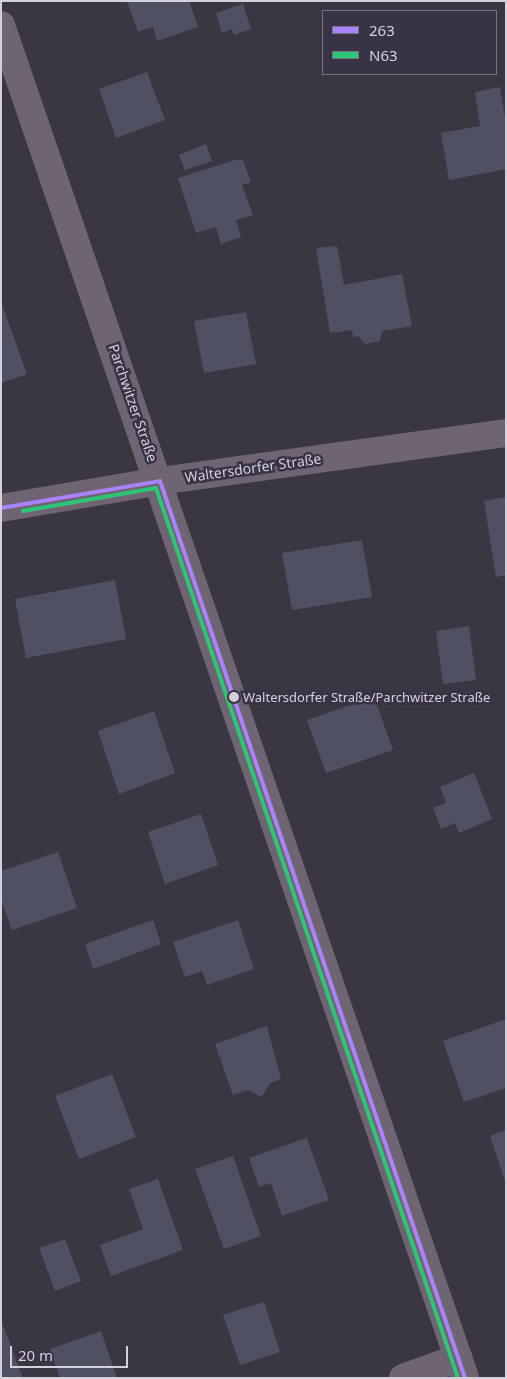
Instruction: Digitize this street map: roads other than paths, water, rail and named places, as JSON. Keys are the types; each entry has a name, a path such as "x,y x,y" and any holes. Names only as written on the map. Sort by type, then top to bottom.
{"street":[{"name":"Parchwitzer Straße","path":"1,25 160,482 462,1368"},
{"name":"Waltersdorfer Straße","path":"1,508 160,482 506,433"},
{"path":"403,1378 462,1368"}],"place":[{"name":"Waltersdorfer Straße/Parchwitzer Straße","path":"234,697"}]}
